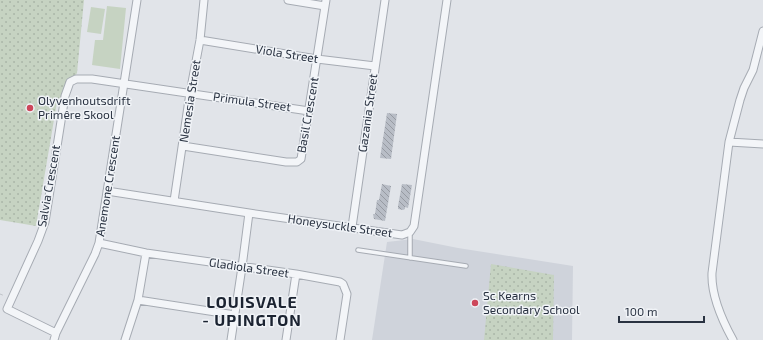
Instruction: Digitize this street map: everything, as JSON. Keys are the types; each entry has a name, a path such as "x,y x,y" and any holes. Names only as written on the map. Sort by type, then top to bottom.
{"street":[{"name":"Anemone Crescent","path":"55,336 91,264 99,243 137,0"},
{"name":"Nemesia Street","path":"174,201 190,93 200,40 204,0"},
{"path":"288,0 325,3"},
{"name":"Gazania Street","path":"352,227 385,0"},
{"name":"Honeysuckle Street","path":"107,191 402,235 410,232 414,226 448,0"},
{"name":"Basil Crescent","path":"183,146 286,162 297,162 301,159 318,59 325,3"},
{"path":"733,340 716,301 711,279 729,142 744,88 753,70 763,31"},
{"name":"Viola Street","path":"200,40 318,59 375,66"},
{"name":"Salvia Crescent","path":"55,336 7,309 45,222 68,84 71,81 83,78 123,84"},
{"name":"Primula Street","path":"123,84 309,111"},
{"path":"729,142 763,144"},
{"path":"231,340 249,213"},
{"name":"Gladiola Street","path":"99,243 146,253 296,274 343,284 347,294 340,340"},
{"path":"125,340 138,300 146,253"},
{"path":"286,340 296,274"},
{"path":"138,300 235,315"}],"lane":[{"path":"410,232 410,258"},
{"path":"358,250 466,266"}],"shaded area":[{"name":"Sc Kearns Secondary School","path":"413,239 458,248 573,266 572,340 372,340 387,242"}],"green space":[{"name":"Olyvenhoutsdrift Primêre Skool","path":"0,0 84,0 77,73 57,102 36,226 0,220"},
{"path":"107,6 126,8 120,69 92,65 95,40 103,40"},
{"path":"91,7 105,9 101,34 87,32"},
{"path":"491,264 554,275 553,340 484,340"}],"building":[{"path":"387,113 397,114 391,159 380,158"},
{"path":"382,184 391,186 385,221 374,219 373,214 375,214 377,200 379,200"},
{"path":"402,184 412,185 408,208 405,207 403,210 398,209"}],"place":[{"name":"Olyvenhoutsdrift Primêre Skool","path":"30,108"},
{"name":"Sc Kearns Secondary School","path":"475,303"}],"district":[{"name":"LOUISVALE - UPINGTON","path":"252,311"}]}
